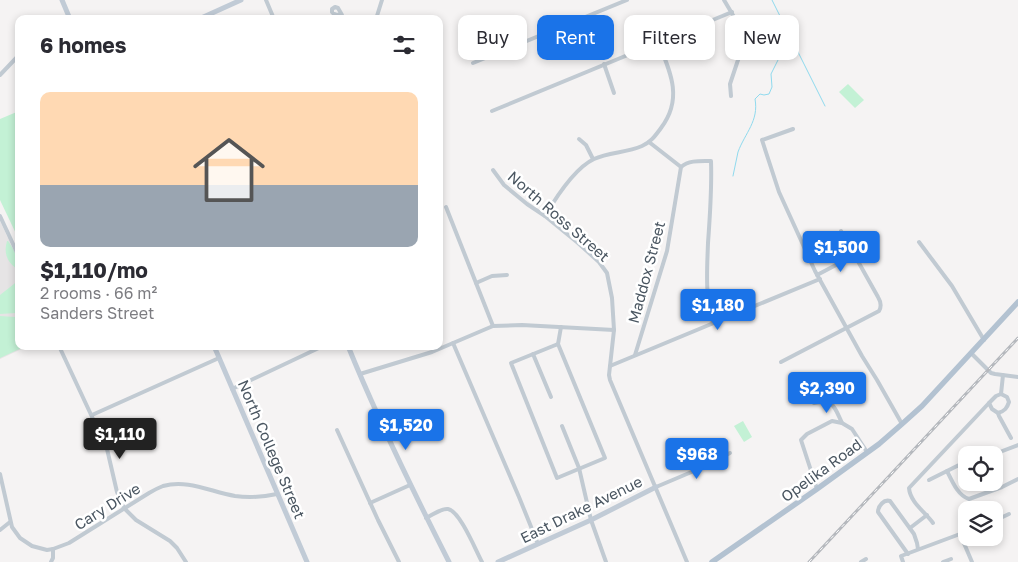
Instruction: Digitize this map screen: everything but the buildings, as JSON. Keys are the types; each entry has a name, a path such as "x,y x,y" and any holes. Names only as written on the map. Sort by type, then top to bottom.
{"main road":[{"name":"Opelika Road","path":"712,562 817,489 902,424 972,354 1018,302"}],"street":[{"path":"62,0 68,15"},
{"path":"208,15 241,0"},
{"path":"266,0 272,15"},
{"path":"377,15 382,0"},
{"path":"473,63 628,0"},
{"path":"724,0 732,12 742,38 741,51 730,84 731,96"},
{"path":"715,19 732,12"},
{"path":"492,110 624,56"},
{"path":"0,74 15,59"},
{"path":"545,216 555,199 574,176 593,159 631,150 649,142 663,126 670,113 673,99 673,85 665,60"},
{"path":"604,64 614,93"},
{"path":"793,130 762,140 779,192 819,277 846,328 902,424"},
{"path":"578,139 586,145 593,159"},
{"path":"649,142 681,167 690,162 711,161 712,182 706,283 709,309 713,323"},
{"name":"Maddox Street","path":"635,355 667,251 681,167"},
{"name":"North Ross Street","path":"493,170 504,185 545,216 599,262 607,272 612,298 614,330 609,375 687,562"},
{"path":"446,207 493,326"},
{"path":"0,216 15,248"},
{"path":"781,362 878,311 881,307 881,301 842,231"},
{"path":"919,242 952,286 984,340"},
{"path":"610,366 819,277 855,255"},
{"path":"476,283 492,276 507,275"},
{"path":"443,347 493,326 522,325 614,330"},
{"path":"558,344 511,363 557,478 605,458 558,344 561,327"},
{"path":"453,343 538,544"},
{"path":"61,350 107,449 117,492 124,508 136,520 170,541 186,562"},
{"name":"North College Street","path":"216,350 307,562"},
{"path":"232,389 315,350"},
{"path":"350,350 410,484 449,562"},
{"path":"360,374 437,350"},
{"path":"533,354 551,397"},
{"path":"972,354 991,373 1018,377"},
{"path":"92,415 219,358"},
{"path":"1001,394 1003,375"},
{"path":"933,523 913,500 909,493 909,488 989,402 1001,394"},
{"path":"998,413 1005,410 1009,402 1007,397 1001,394"},
{"path":"814,403 826,401 832,404 842,423"},
{"path":"989,402 992,409 998,413 1011,438"},
{"path":"817,489 801,440 807,434 832,421 842,423 852,429 867,452"},
{"path":"562,426 579,468 591,520 606,562"},
{"path":"337,430 399,562"},
{"path":"1003,451 1018,445"},
{"name":"East Drake Avenue","path":"498,562 591,520 656,487 730,453"},
{"path":"929,480 958,466"},
{"path":"947,471 952,482 964,498 969,499 1018,479"},
{"path":"0,474 12,527 20,538 32,546 47,550 53,549 51,562"},
{"path":"370,503 410,484"},
{"name":"Cary Drive","path":"53,549 69,543 149,492 163,486 192,485 250,498 277,494"},
{"path":"908,554 878,512 879,507 888,500 914,534 918,543 918,550"},
{"path":"426,518 445,509 455,512 482,562"},
{"path":"1003,517 1009,514"},
{"path":"910,528 927,515"},
{"path":"0,530 10,522"},
{"path":"903,562 901,556 958,535"},
{"path":"965,546 972,562"},
{"path":"943,562 951,559"},
{"path":"861,562 866,560"}],"shaded area":[{"path":"0,221 15,253 15,350 19,350 0,359"}],"green space":[{"path":"848,84 864,100 855,108 839,92"},
{"path":"15,113 15,232 0,200 0,119"},
{"path":"8,241 15,253 15,267 7,258 6,246"},
{"path":"15,283 15,313 0,314 0,295"},
{"path":"0,316 15,317 15,350 17,350 0,358"},
{"path":"743,421 752,437 744,442 734,426"}],"waterway":[{"path":"772,0 825,106"},
{"path":"733,176 738,152 755,114 755,99 760,94 769,94 772,87 771,74 778,60"}],"railway":[{"path":"809,562 1018,338"}]}
